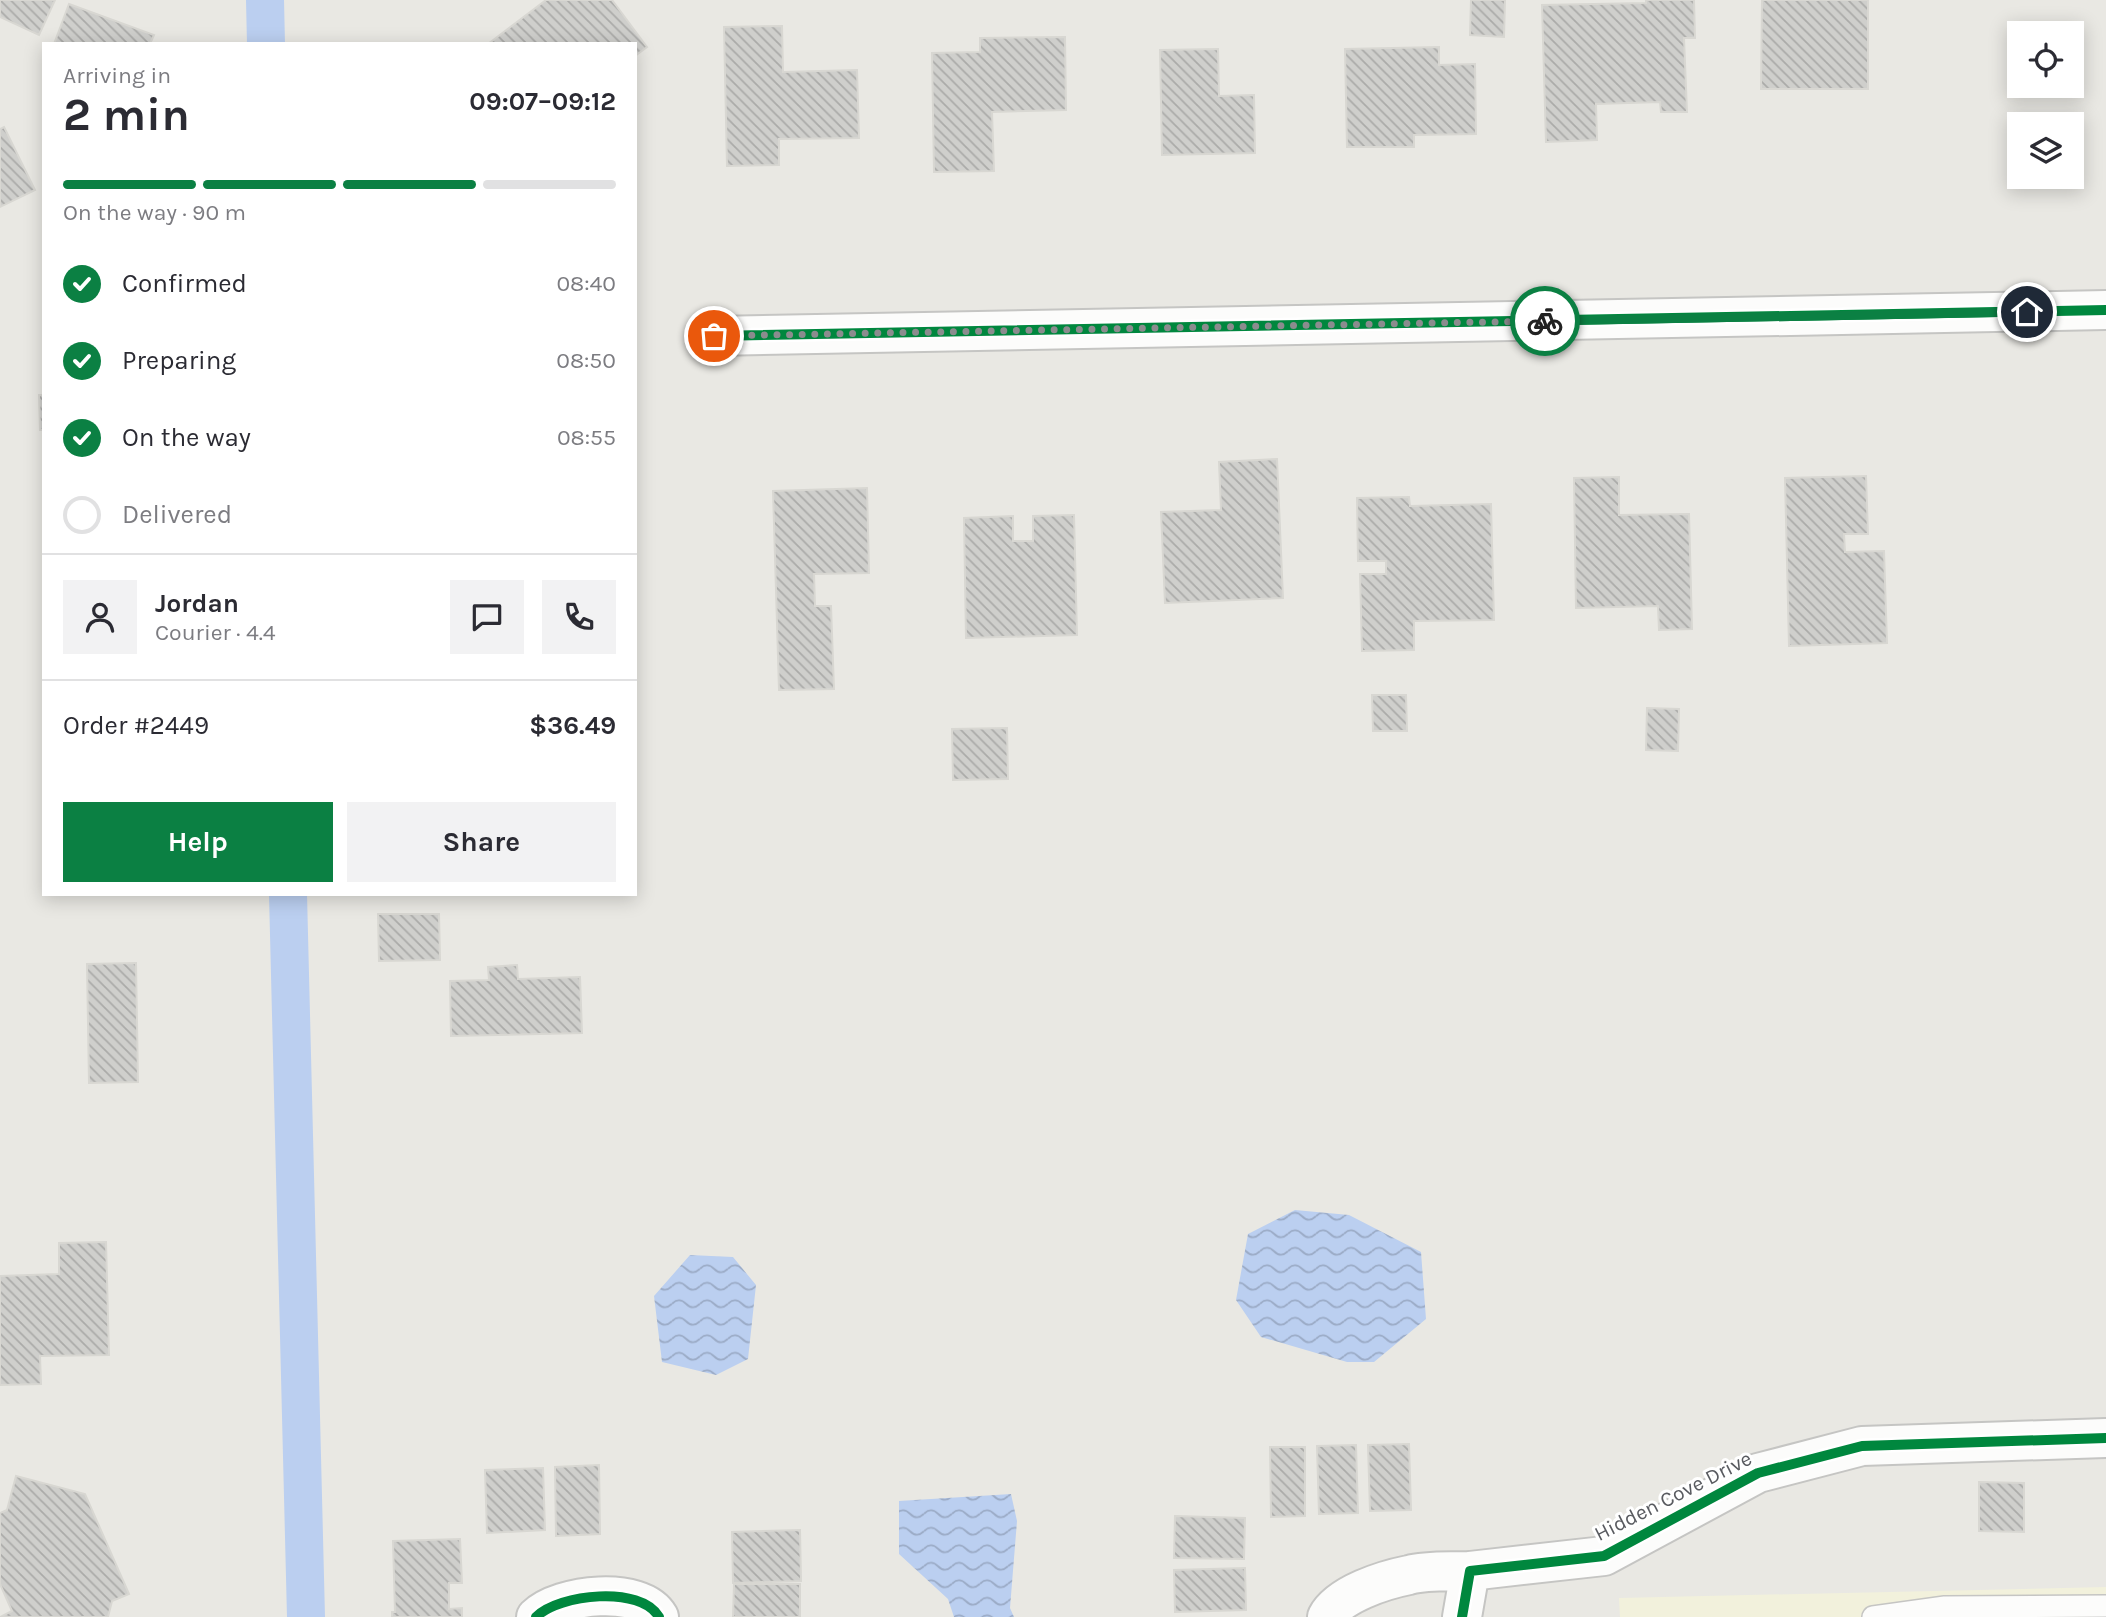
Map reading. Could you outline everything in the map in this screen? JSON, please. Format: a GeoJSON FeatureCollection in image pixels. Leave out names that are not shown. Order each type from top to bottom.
{"type":"FeatureCollection","features":[{"type":"Feature","properties":{"kind":"street"},"geometry":{"type":"LineString","coordinates":[[714,336],[2106,310]]}},
{"type":"Feature","properties":{"kind":"street","name":"Hidden Cove Drive"},"geometry":{"type":"LineString","coordinates":[[1327,1617],[1331,1609],[1355,1593],[1410,1574],[1604,1556],[1758,1473],[1862,1446],[2106,1437]]}},
{"type":"Feature","properties":{"kind":"street"},"geometry":{"type":"LineString","coordinates":[[1462,1617],[1470,1570]]}},
{"type":"Feature","properties":{"kind":"street"},"geometry":{"type":"LineString","coordinates":[[536,1617],[561,1602],[587,1596],[626,1598],[656,1611],[659,1617]]}},
{"type":"Feature","properties":{"kind":"lane"},"geometry":{"type":"LineString","coordinates":[[1873,1617],[1945,1607],[2106,1606]]}},
{"type":"Feature","properties":{"kind":"shaded area"},"geometry":{"type":"Polygon","coordinates":[[[2106,1587],[2106,1617],[1620,1617],[1619,1598],[2106,1587]]]}},
{"type":"Feature","properties":{"kind":"water"},"geometry":{"type":"Polygon","coordinates":[[[1295,1210],[1349,1215],[1421,1252],[1426,1319],[1374,1362],[1347,1362],[1261,1337],[1236,1300],[1248,1234],[1295,1210]]]}},
{"type":"Feature","properties":{"kind":"water"},"geometry":{"type":"Polygon","coordinates":[[[690,1255],[733,1257],[756,1285],[748,1359],[716,1375],[662,1362],[654,1296],[690,1255]]]}},
{"type":"Feature","properties":{"kind":"water"},"geometry":{"type":"Polygon","coordinates":[[[1011,1494],[1017,1521],[1010,1608],[1014,1617],[954,1617],[948,1599],[899,1554],[899,1501],[1011,1494]]]}},
{"type":"Feature","properties":{"kind":"building"},"geometry":{"type":"Polygon","coordinates":[[[0,0],[55,0],[39,35],[0,17],[0,0]]]}},
{"type":"Feature","properties":{"kind":"building"},"geometry":{"type":"Polygon","coordinates":[[[546,0],[612,0],[647,47],[637,54],[637,42],[491,42],[546,0]]]}},
{"type":"Feature","properties":{"kind":"building"},"geometry":{"type":"Polygon","coordinates":[[[1471,0],[1505,0],[1504,37],[1470,35],[1471,0]]]}},
{"type":"Feature","properties":{"kind":"building"},"geometry":{"type":"Polygon","coordinates":[[[1646,0],[1694,0],[1695,38],[1684,38],[1687,112],[1661,112],[1660,102],[1596,104],[1597,140],[1546,142],[1542,5],[1646,3],[1646,0]]]}},
{"type":"Feature","properties":{"kind":"building"},"geometry":{"type":"Polygon","coordinates":[[[1762,0],[1868,0],[1868,89],[1761,89],[1762,0]]]}},
{"type":"Feature","properties":{"kind":"building"},"geometry":{"type":"Polygon","coordinates":[[[69,4],[154,35],[151,42],[55,42],[69,4]]]}},
{"type":"Feature","properties":{"kind":"building"},"geometry":{"type":"Polygon","coordinates":[[[782,26],[783,72],[857,70],[859,138],[779,139],[779,165],[727,166],[724,27],[782,26]]]}},
{"type":"Feature","properties":{"kind":"building"},"geometry":{"type":"Polygon","coordinates":[[[1065,37],[1066,110],[992,112],[994,171],[934,172],[932,53],[980,52],[980,38],[1065,37]]]}},
{"type":"Feature","properties":{"kind":"building"},"geometry":{"type":"Polygon","coordinates":[[[1439,47],[1439,65],[1475,64],[1476,134],[1414,135],[1414,147],[1347,147],[1345,49],[1439,47]]]}},
{"type":"Feature","properties":{"kind":"building"},"geometry":{"type":"Polygon","coordinates":[[[1218,49],[1219,96],[1254,95],[1255,153],[1162,155],[1160,50],[1218,49]]]}},
{"type":"Feature","properties":{"kind":"building"},"geometry":{"type":"Polygon","coordinates":[[[4,127],[35,190],[0,207],[0,129],[4,127]]]}},
{"type":"Feature","properties":{"kind":"building"},"geometry":{"type":"Polygon","coordinates":[[[39,395],[42,395],[42,430],[39,395]]]}},
{"type":"Feature","properties":{"kind":"building"},"geometry":{"type":"Polygon","coordinates":[[[1277,459],[1283,598],[1165,603],[1161,512],[1221,510],[1219,462],[1277,459]]]}},
{"type":"Feature","properties":{"kind":"building"},"geometry":{"type":"Polygon","coordinates":[[[1866,476],[1868,534],[1844,534],[1845,552],[1884,551],[1887,643],[1789,646],[1785,478],[1866,476]]]}},
{"type":"Feature","properties":{"kind":"building"},"geometry":{"type":"Polygon","coordinates":[[[1619,477],[1619,515],[1689,514],[1692,629],[1659,630],[1658,606],[1576,608],[1574,478],[1619,477]]]}},
{"type":"Feature","properties":{"kind":"building"},"geometry":{"type":"Polygon","coordinates":[[[867,488],[869,573],[814,574],[815,606],[831,606],[834,689],[779,690],[773,491],[867,488]]]}},
{"type":"Feature","properties":{"kind":"building"},"geometry":{"type":"Polygon","coordinates":[[[1409,497],[1410,506],[1491,504],[1494,620],[1414,621],[1414,650],[1362,651],[1360,574],[1386,574],[1386,561],[1358,561],[1357,498],[1409,497]]]}},
{"type":"Feature","properties":{"kind":"building"},"geometry":{"type":"Polygon","coordinates":[[[1074,515],[1077,635],[966,638],[964,518],[1013,516],[1013,541],[1033,541],[1033,516],[1074,515]]]}},
{"type":"Feature","properties":{"kind":"building"},"geometry":{"type":"Polygon","coordinates":[[[1372,695],[1406,695],[1407,731],[1373,731],[1372,695]]]}},
{"type":"Feature","properties":{"kind":"building"},"geometry":{"type":"Polygon","coordinates":[[[1647,708],[1679,709],[1678,751],[1646,750],[1647,708]]]}},
{"type":"Feature","properties":{"kind":"building"},"geometry":{"type":"Polygon","coordinates":[[[1007,728],[1008,779],[953,780],[952,729],[1007,728]]]}},
{"type":"Feature","properties":{"kind":"building"},"geometry":{"type":"Polygon","coordinates":[[[378,914],[439,914],[440,960],[379,961],[378,914]]]}},
{"type":"Feature","properties":{"kind":"building"},"geometry":{"type":"Polygon","coordinates":[[[136,963],[138,1082],[89,1083],[87,964],[136,963]]]}},
{"type":"Feature","properties":{"kind":"building"},"geometry":{"type":"Polygon","coordinates":[[[517,965],[518,979],[580,977],[582,1033],[451,1036],[450,981],[489,980],[488,967],[517,965]]]}},
{"type":"Feature","properties":{"kind":"building"},"geometry":{"type":"Polygon","coordinates":[[[106,1242],[109,1355],[40,1356],[41,1384],[0,1385],[0,1276],[59,1274],[59,1243],[106,1242]]]}},
{"type":"Feature","properties":{"kind":"building"},"geometry":{"type":"Polygon","coordinates":[[[1409,1444],[1411,1510],[1370,1511],[1368,1445],[1409,1444]]]}},
{"type":"Feature","properties":{"kind":"building"},"geometry":{"type":"Polygon","coordinates":[[[1356,1445],[1358,1513],[1319,1514],[1317,1446],[1356,1445]]]}},
{"type":"Feature","properties":{"kind":"building"},"geometry":{"type":"Polygon","coordinates":[[[1270,1447],[1305,1447],[1305,1516],[1271,1517],[1270,1447]]]}},
{"type":"Feature","properties":{"kind":"building"},"geometry":{"type":"Polygon","coordinates":[[[599,1465],[600,1534],[556,1536],[555,1467],[599,1465]]]}},
{"type":"Feature","properties":{"kind":"building"},"geometry":{"type":"Polygon","coordinates":[[[543,1468],[545,1530],[487,1533],[485,1470],[543,1468]]]}},
{"type":"Feature","properties":{"kind":"building"},"geometry":{"type":"Polygon","coordinates":[[[16,1476],[85,1494],[129,1594],[112,1601],[108,1617],[0,1617],[12,1611],[0,1584],[0,1513],[7,1510],[16,1476]]]}},
{"type":"Feature","properties":{"kind":"building"},"geometry":{"type":"Polygon","coordinates":[[[1979,1482],[2024,1483],[2024,1532],[1979,1531],[1979,1482]]]}},
{"type":"Feature","properties":{"kind":"building"},"geometry":{"type":"Polygon","coordinates":[[[1175,1516],[1245,1518],[1244,1559],[1174,1558],[1175,1516]]]}},
{"type":"Feature","properties":{"kind":"building"},"geometry":{"type":"Polygon","coordinates":[[[800,1530],[801,1581],[733,1583],[732,1532],[800,1530]]]}},
{"type":"Feature","properties":{"kind":"building"},"geometry":{"type":"Polygon","coordinates":[[[460,1539],[462,1583],[449,1583],[449,1609],[462,1608],[462,1617],[392,1617],[392,1612],[395,1612],[393,1541],[460,1539]]]}},
{"type":"Feature","properties":{"kind":"building"},"geometry":{"type":"Polygon","coordinates":[[[1245,1568],[1246,1610],[1175,1612],[1174,1570],[1245,1568]]]}},
{"type":"Feature","properties":{"kind":"building"},"geometry":{"type":"Polygon","coordinates":[[[734,1584],[800,1584],[800,1617],[733,1617],[734,1584]]]}},
{"type":"Feature","properties":{"kind":"waterway"},"geometry":{"type":"LineString","coordinates":[[265,0],[266,42]]}},
{"type":"Feature","properties":{"kind":"waterway"},"geometry":{"type":"LineString","coordinates":[[288,896],[306,1617]]}},
{"type":"Feature","properties":{"kind":"cycle path"},"geometry":{"type":"LineString","coordinates":[[714,336],[2106,310]]}},
{"type":"Feature","properties":{"kind":"cycle path"},"geometry":{"type":"LineString","coordinates":[[1462,1617],[1470,1571],[1604,1556],[1758,1473],[1862,1446],[2106,1438]]}},
{"type":"Feature","properties":{"kind":"cycle path"},"geometry":{"type":"LineString","coordinates":[[536,1617],[562,1603],[599,1596],[635,1600],[649,1607],[659,1617]]}},
{"type":"Feature","properties":{"kind":"way so far"},"geometry":{"type":"LineString","coordinates":[[714,336],[1545,321]]}},
{"type":"Feature","properties":{"kind":"route"},"geometry":{"type":"LineString","coordinates":[[1545,321],[2027,312]]}}]}
